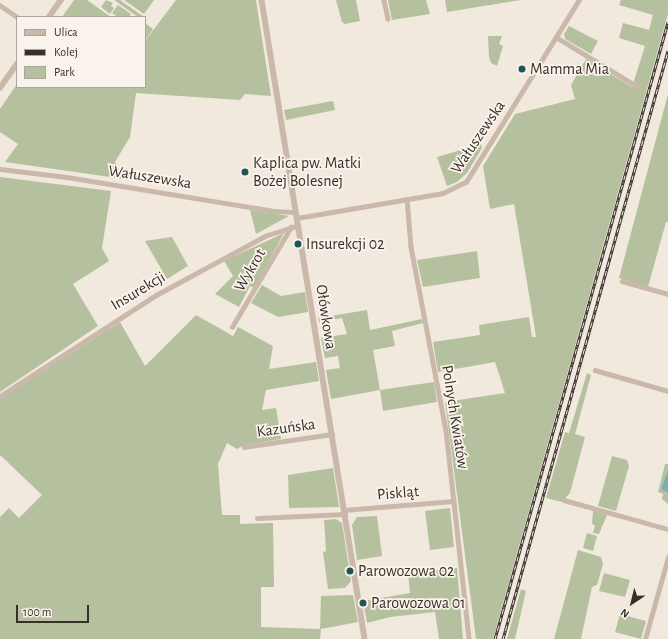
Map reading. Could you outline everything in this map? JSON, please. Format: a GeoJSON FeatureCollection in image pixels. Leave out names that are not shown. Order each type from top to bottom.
{"type":"FeatureCollection","features":[{"type":"Feature","properties":{"kind":"street"},"geometry":{"type":"LineString","coordinates":[[50,16],[61,0]]}},
{"type":"Feature","properties":{"kind":"street","name":"Ołówkowa"},"geometry":{"type":"LineString","coordinates":[[262,0],[365,639]]}},
{"type":"Feature","properties":{"kind":"street"},"geometry":{"type":"LineString","coordinates":[[384,0],[388,19]]}},
{"type":"Feature","properties":{"kind":"street","name":"Wałuszewska"},"geometry":{"type":"LineString","coordinates":[[0,169],[67,177],[297,215],[443,193],[466,182],[579,0]]}},
{"type":"Feature","properties":{"kind":"street"},"geometry":{"type":"LineString","coordinates":[[0,5],[16,16]]}},
{"type":"Feature","properties":{"kind":"street"},"geometry":{"type":"LineString","coordinates":[[556,37],[638,87]]}},
{"type":"Feature","properties":{"kind":"street"},"geometry":{"type":"LineString","coordinates":[[0,88],[16,65]]}},
{"type":"Feature","properties":{"kind":"street","name":"Polnych Kwiatów"},"geometry":{"type":"LineString","coordinates":[[406,199],[411,247],[446,430],[469,639]]}},
{"type":"Feature","properties":{"kind":"street","name":"Insurekcji"},"geometry":{"type":"LineString","coordinates":[[0,396],[156,295],[265,236],[298,225]]}},
{"type":"Feature","properties":{"kind":"street","name":"Wykrot"},"geometry":{"type":"LineString","coordinates":[[232,327],[291,227]]}},
{"type":"Feature","properties":{"kind":"street"},"geometry":{"type":"LineString","coordinates":[[622,282],[668,294]]}},
{"type":"Feature","properties":{"kind":"street"},"geometry":{"type":"LineString","coordinates":[[595,370],[668,391]]}},
{"type":"Feature","properties":{"kind":"street","name":"Kazuńska"},"geometry":{"type":"LineString","coordinates":[[244,447],[332,434]]}},
{"type":"Feature","properties":{"kind":"street"},"geometry":{"type":"LineString","coordinates":[[564,500],[668,529]]}},
{"type":"Feature","properties":{"kind":"street","name":"Piskląt"},"geometry":{"type":"LineString","coordinates":[[257,518],[344,512],[454,501]]}},
{"type":"Feature","properties":{"kind":"street"},"geometry":{"type":"LineString","coordinates":[[645,639],[668,557]]}},
{"type":"Feature","properties":{"kind":"green space"},"geometry":{"type":"Polygon","coordinates":[[[74,0],[87,0],[110,16],[63,16],[74,0]]]}},
{"type":"Feature","properties":{"kind":"green space"},"geometry":{"type":"Polygon","coordinates":[[[106,0],[113,3],[111,6],[114,8],[110,14],[101,7],[106,0]]]}},
{"type":"Feature","properties":{"kind":"green space"},"geometry":{"type":"Polygon","coordinates":[[[114,0],[120,0],[143,16],[137,16],[114,0]]]}},
{"type":"Feature","properties":{"kind":"green space"},"geometry":{"type":"Polygon","coordinates":[[[124,0],[154,0],[144,14],[124,0]]]}},
{"type":"Feature","properties":{"kind":"green space"},"geometry":{"type":"Polygon","coordinates":[[[176,0],[256,0],[271,96],[245,94],[240,100],[136,93],[130,137],[115,162],[124,179],[5,162],[18,144],[0,132],[0,109],[16,85],[16,88],[146,88],[146,40],[176,0]]]}},
{"type":"Feature","properties":{"kind":"green space"},"geometry":{"type":"Polygon","coordinates":[[[336,0],[356,0],[360,21],[345,24],[342,22],[336,0]]]}},
{"type":"Feature","properties":{"kind":"green space"},"geometry":{"type":"Polygon","coordinates":[[[388,0],[426,0],[430,14],[392,20],[388,0]]]}},
{"type":"Feature","properties":{"kind":"green space"},"geometry":{"type":"Polygon","coordinates":[[[445,0],[521,0],[447,12],[445,0]]]}},
{"type":"Feature","properties":{"kind":"green space"},"geometry":{"type":"Polygon","coordinates":[[[621,0],[668,0],[668,14],[493,639],[476,639],[445,402],[505,393],[495,362],[438,372],[433,342],[480,335],[479,325],[529,317],[532,337],[536,337],[514,204],[490,209],[483,166],[515,114],[575,99],[571,85],[586,59],[632,87],[645,46],[619,38],[623,23],[649,30],[653,15],[619,5],[621,0]]]}},
{"type":"Feature","properties":{"kind":"green space"},"geometry":{"type":"Polygon","coordinates":[[[118,5],[131,14],[130,16],[116,16],[112,13],[118,5]]]}},
{"type":"Feature","properties":{"kind":"green space"},"geometry":{"type":"Polygon","coordinates":[[[146,24],[153,29],[146,39],[146,24]]]}},
{"type":"Feature","properties":{"kind":"green space"},"geometry":{"type":"Polygon","coordinates":[[[569,26],[598,41],[591,54],[565,39],[564,34],[569,26]]]}},
{"type":"Feature","properties":{"kind":"green space"},"geometry":{"type":"Polygon","coordinates":[[[488,36],[502,36],[499,44],[503,46],[497,66],[491,63],[489,57],[488,36]]]}},
{"type":"Feature","properties":{"kind":"green space"},"geometry":{"type":"Polygon","coordinates":[[[668,94],[668,222],[666,222],[648,287],[619,278],[668,94]]]}},
{"type":"Feature","properties":{"kind":"green space"},"geometry":{"type":"Polygon","coordinates":[[[333,101],[335,110],[286,120],[284,110],[333,101]]]}},
{"type":"Feature","properties":{"kind":"green space"},"geometry":{"type":"Polygon","coordinates":[[[481,144],[482,148],[467,173],[457,182],[447,186],[437,157],[481,144]]]}},
{"type":"Feature","properties":{"kind":"green space"},"geometry":{"type":"Polygon","coordinates":[[[0,177],[111,191],[102,248],[109,261],[73,284],[98,326],[0,392],[0,177]]]}},
{"type":"Feature","properties":{"kind":"green space"},"geometry":{"type":"Polygon","coordinates":[[[250,210],[289,216],[256,234],[250,210]]]}},
{"type":"Feature","properties":{"kind":"green space"},"geometry":{"type":"Polygon","coordinates":[[[284,233],[254,288],[250,286],[239,307],[215,294],[233,276],[224,261],[284,233]]]}},
{"type":"Feature","properties":{"kind":"green space"},"geometry":{"type":"Polygon","coordinates":[[[172,237],[188,266],[167,279],[145,241],[172,237]]]}},
{"type":"Feature","properties":{"kind":"green space"},"geometry":{"type":"Polygon","coordinates":[[[477,251],[480,278],[423,287],[417,260],[477,251]]]}},
{"type":"Feature","properties":{"kind":"green space"},"geometry":{"type":"Polygon","coordinates":[[[262,285],[281,296],[305,292],[308,312],[278,317],[251,303],[262,285]]]}},
{"type":"Feature","properties":{"kind":"green space"},"geometry":{"type":"Polygon","coordinates":[[[367,310],[370,330],[422,319],[423,323],[392,331],[395,346],[373,350],[380,390],[331,399],[326,370],[340,368],[338,356],[325,358],[321,338],[347,334],[342,318],[319,322],[318,318],[367,310]]]}},
{"type":"Feature","properties":{"kind":"green space"},"geometry":{"type":"Polygon","coordinates":[[[196,315],[233,336],[238,327],[273,346],[269,369],[316,362],[319,381],[266,390],[262,410],[276,408],[281,439],[245,445],[237,449],[227,443],[218,464],[222,515],[240,515],[240,524],[273,523],[274,587],[261,587],[261,627],[320,629],[321,596],[353,595],[358,622],[321,629],[320,639],[0,639],[0,517],[9,508],[19,518],[42,495],[0,455],[0,399],[120,322],[145,366],[196,315]]]}},
{"type":"Feature","properties":{"kind":"green space"},"geometry":{"type":"Polygon","coordinates":[[[587,373],[591,375],[575,434],[585,437],[570,493],[562,502],[546,498],[565,432],[569,433],[587,373]]]}},
{"type":"Feature","properties":{"kind":"green space"},"geometry":{"type":"Polygon","coordinates":[[[434,382],[437,402],[383,411],[380,390],[434,382]]]}},
{"type":"Feature","properties":{"kind":"green space"},"geometry":{"type":"Polygon","coordinates":[[[612,456],[627,460],[629,466],[616,511],[598,506],[612,456]]]}},
{"type":"Feature","properties":{"kind":"green space"},"geometry":{"type":"Polygon","coordinates":[[[665,464],[668,464],[668,469],[662,490],[668,493],[668,504],[662,499],[663,494],[658,492],[665,464]]]}},
{"type":"Feature","properties":{"kind":"green space"},"geometry":{"type":"Polygon","coordinates":[[[333,468],[339,507],[289,508],[288,475],[333,468]]]}},
{"type":"Feature","properties":{"kind":"green space"},"geometry":{"type":"Polygon","coordinates":[[[450,508],[454,547],[430,550],[425,511],[450,508]]]}},
{"type":"Feature","properties":{"kind":"green space"},"geometry":{"type":"Polygon","coordinates":[[[593,511],[607,515],[599,534],[593,533],[595,525],[592,524],[593,511]]]}},
{"type":"Feature","properties":{"kind":"green space"},"geometry":{"type":"Polygon","coordinates":[[[377,516],[382,556],[357,560],[352,525],[357,517],[377,516]]]}},
{"type":"Feature","properties":{"kind":"green space"},"geometry":{"type":"Polygon","coordinates":[[[336,519],[342,523],[351,581],[345,588],[328,589],[323,552],[326,551],[324,520],[336,519]]]}},
{"type":"Feature","properties":{"kind":"green space"},"geometry":{"type":"Polygon","coordinates":[[[587,533],[597,536],[593,551],[583,548],[587,533]]]}},
{"type":"Feature","properties":{"kind":"green space"},"geometry":{"type":"Polygon","coordinates":[[[578,550],[601,557],[603,564],[597,585],[592,587],[581,639],[554,639],[578,550]]]}},
{"type":"Feature","properties":{"kind":"green space"},"geometry":{"type":"Polygon","coordinates":[[[457,568],[463,639],[439,639],[435,612],[390,617],[367,623],[363,601],[410,593],[408,573],[457,568]]]}},
{"type":"Feature","properties":{"kind":"green space"},"geometry":{"type":"Polygon","coordinates":[[[604,573],[630,580],[625,597],[599,591],[604,573]]]}},
{"type":"Feature","properties":{"kind":"green space"},"geometry":{"type":"Polygon","coordinates":[[[521,589],[526,591],[515,639],[507,639],[521,589]]]}},
{"type":"Feature","properties":{"kind":"green space"},"geometry":{"type":"Polygon","coordinates":[[[620,614],[646,621],[641,639],[615,632],[620,614]]]}},
{"type":"Feature","properties":{"kind":"water"},"geometry":{"type":"Polygon","coordinates":[[[668,469],[668,493],[662,490],[662,486],[668,469]]]}},
{"type":"Feature","properties":{"kind":"railway"},"geometry":{"type":"LineString","coordinates":[[495,639],[668,22]]}},
{"type":"Feature","properties":{"kind":"railway"},"geometry":{"type":"LineString","coordinates":[[503,639],[668,51]]}},
{"type":"Feature","properties":{"kind":"place","name":"Mamma Mia"},"geometry":{"type":"Point","coordinates":[522,69]}},
{"type":"Feature","properties":{"kind":"place","name":"Kaplica pw. Matki Bożej Bolesnej"},"geometry":{"type":"Point","coordinates":[245,172]}},
{"type":"Feature","properties":{"kind":"place","name":"Insurekcji 02"},"geometry":{"type":"Point","coordinates":[298,244]}},
{"type":"Feature","properties":{"kind":"place","name":"Parowozowa 02"},"geometry":{"type":"Point","coordinates":[350,571]}},
{"type":"Feature","properties":{"kind":"place","name":"Parowozowa 01"},"geometry":{"type":"Point","coordinates":[363,603]}}]}
